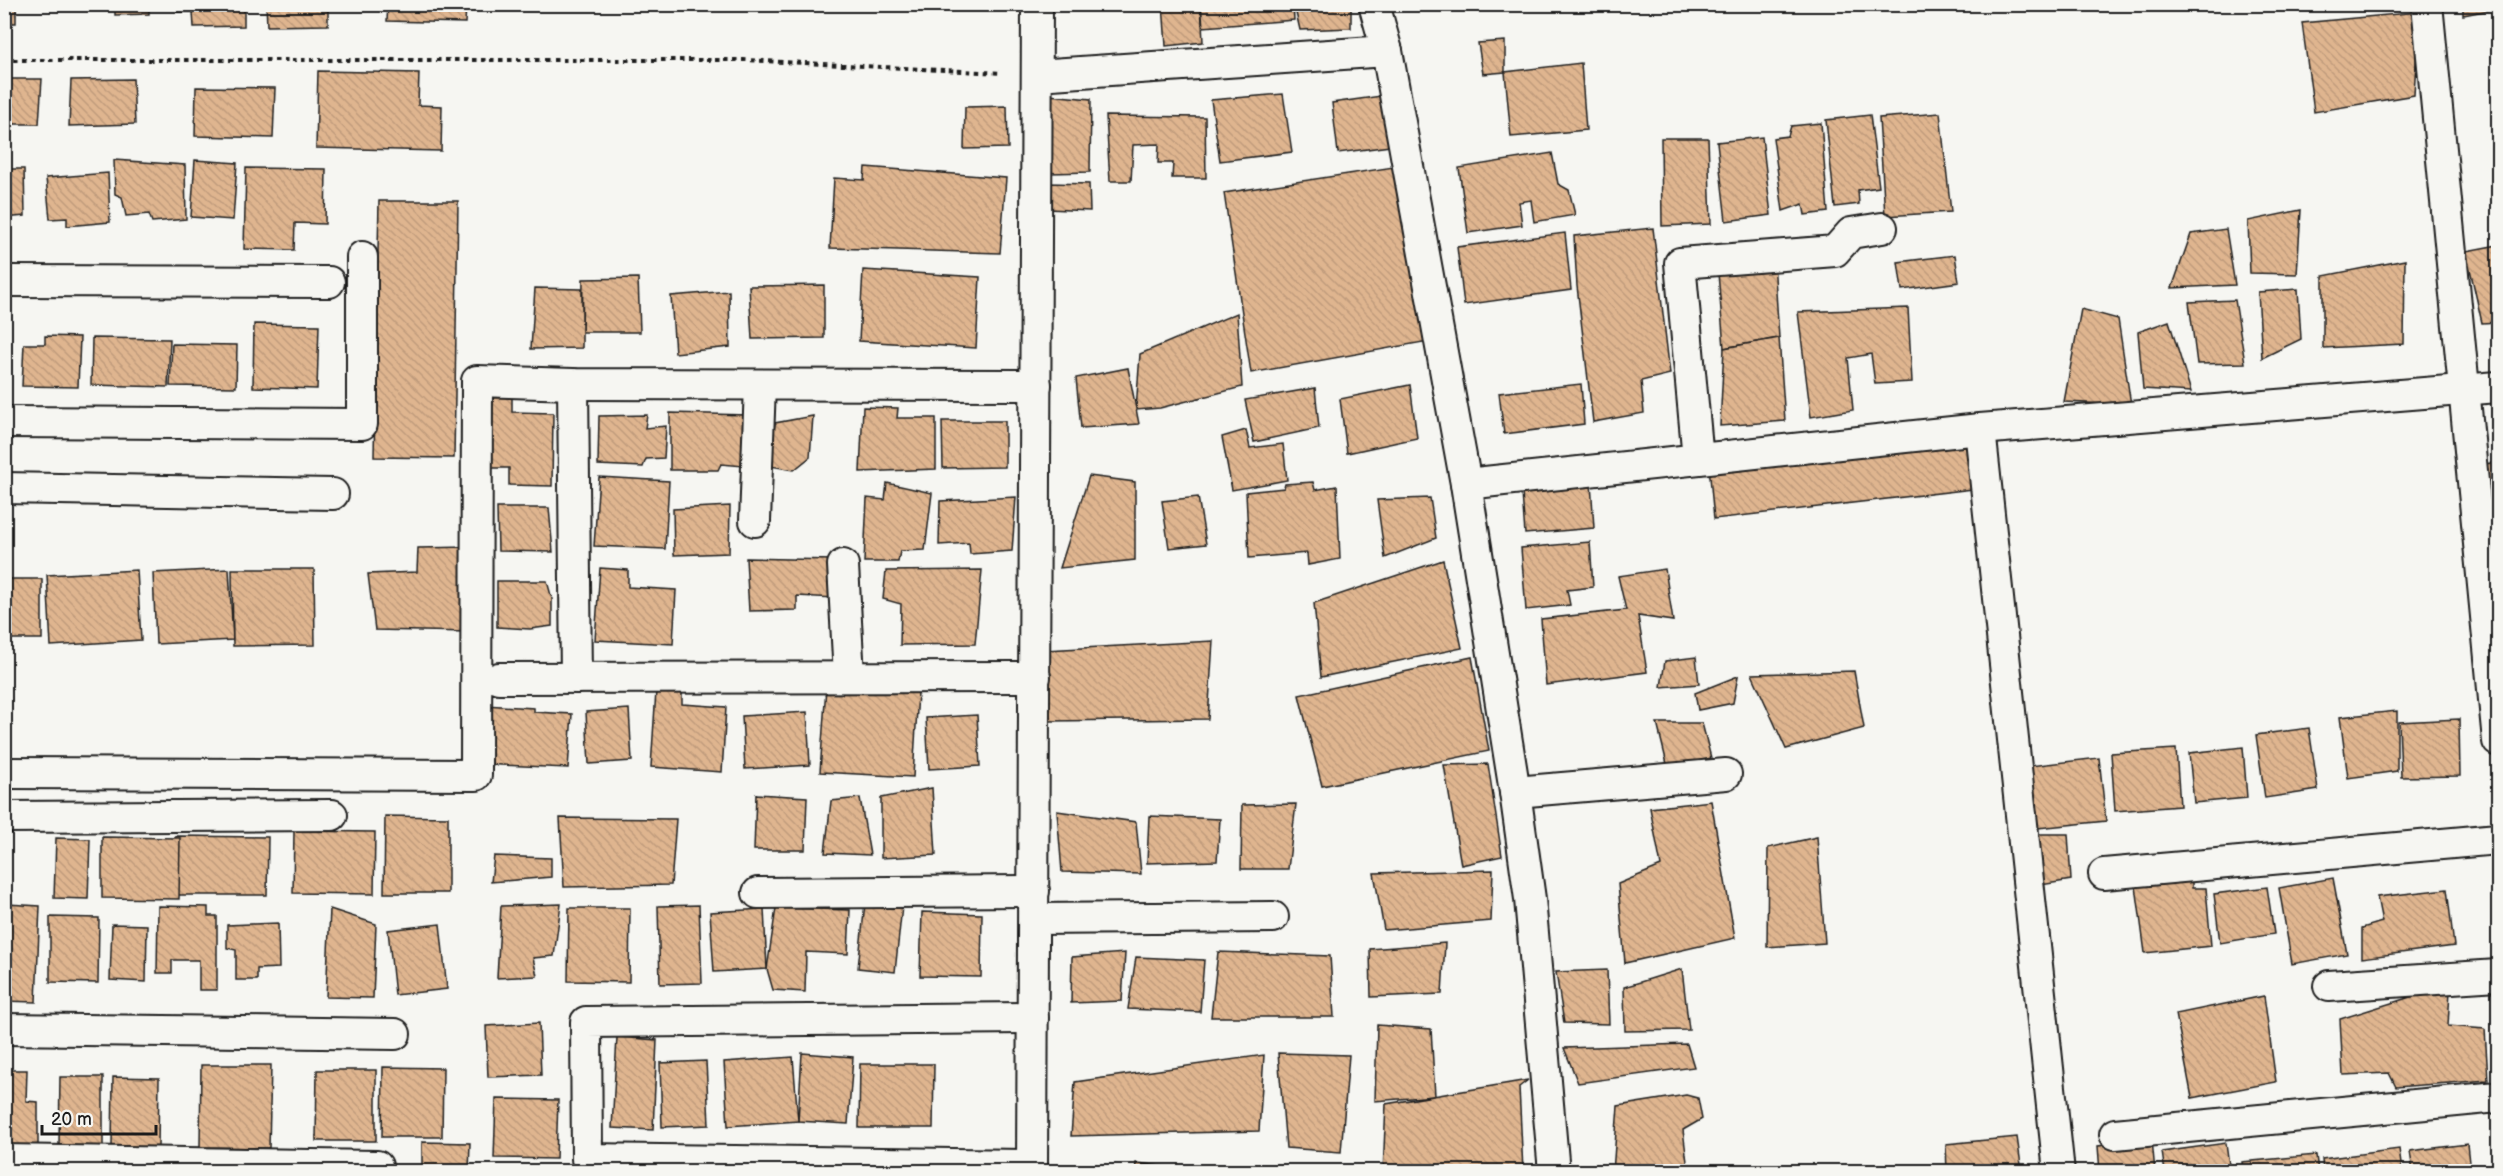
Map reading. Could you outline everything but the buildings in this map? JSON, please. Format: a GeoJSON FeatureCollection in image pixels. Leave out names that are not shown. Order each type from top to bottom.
{"type":"FeatureCollection","features":[{"type":"Feature","properties":{"kind":"street"},"geometry":{"type":"LineString","coordinates":[[1033,1018],[586,1022],[587,1160],[1032,1168],[1034,905],[1038,75],[1037,4]]}},
{"type":"Feature","properties":{"kind":"street"},"geometry":{"type":"LineString","coordinates":[[1374,4],[1387,51],[1466,484],[1515,792],[1530,898],[1554,1172]]}},
{"type":"Feature","properties":{"kind":"street"},"geometry":{"type":"LineString","coordinates":[[2427,4],[2463,391],[2491,599],[2498,734]]}},
{"type":"Feature","properties":{"kind":"street"},"geometry":{"type":"LineString","coordinates":[[1038,75],[1387,51]]}},
{"type":"Feature","properties":{"kind":"street"},"geometry":{"type":"LineString","coordinates":[[1698,459],[1680,263],[1805,267],[1835,251],[1851,233],[1881,228]]}},
{"type":"Feature","properties":{"kind":"street"},"geometry":{"type":"LineString","coordinates":[[4,422],[362,424],[362,256]]}},
{"type":"Feature","properties":{"kind":"street"},"geometry":{"type":"LineString","coordinates":[[4,281],[329,282]]}},
{"type":"Feature","properties":{"kind":"street"},"geometry":{"type":"LineString","coordinates":[[4,773],[476,775],[477,381],[573,384],[1036,385]]}},
{"type":"Feature","properties":{"kind":"street"},"geometry":{"type":"LineString","coordinates":[[573,384],[576,678]]}},
{"type":"Feature","properties":{"kind":"street"},"geometry":{"type":"LineString","coordinates":[[755,521],[760,385]]}},
{"type":"Feature","properties":{"kind":"street"},"geometry":{"type":"LineString","coordinates":[[1466,484],[1980,429],[2499,387]]}},
{"type":"Feature","properties":{"kind":"street"},"geometry":{"type":"LineString","coordinates":[[1980,429],[2059,1172]]}},
{"type":"Feature","properties":{"kind":"street"},"geometry":{"type":"LineString","coordinates":[[4,488],[333,494]]}},
{"type":"Feature","properties":{"kind":"street"},"geometry":{"type":"LineString","coordinates":[[843,565],[849,677]]}},
{"type":"Feature","properties":{"kind":"street"},"geometry":{"type":"LineString","coordinates":[[499,678],[1035,677]]}},
{"type":"Feature","properties":{"kind":"street"},"geometry":{"type":"LineString","coordinates":[[1515,792],[1726,774]]}},
{"type":"Feature","properties":{"kind":"street"},"geometry":{"type":"LineString","coordinates":[[4,817],[332,815]]}},
{"type":"Feature","properties":{"kind":"street"},"geometry":{"type":"LineString","coordinates":[[2104,874],[2499,839]]}},
{"type":"Feature","properties":{"kind":"street"},"geometry":{"type":"LineString","coordinates":[[758,893],[1273,917]]}},
{"type":"Feature","properties":{"kind":"street"},"geometry":{"type":"LineString","coordinates":[[2329,986],[2499,975]]}},
{"type":"Feature","properties":{"kind":"street"},"geometry":{"type":"LineString","coordinates":[[4,1029],[394,1034]]}},
{"type":"Feature","properties":{"kind":"street"},"geometry":{"type":"LineString","coordinates":[[2115,1134],[2499,1097]]}},
{"type":"Feature","properties":{"kind":"street"},"geometry":{"type":"LineString","coordinates":[[4,1160],[377,1166]]}},
{"type":"Feature","properties":{"kind":"path"},"geometry":{"type":"LineString","coordinates":[[4,60],[744,60],[1038,75]]}}]}
